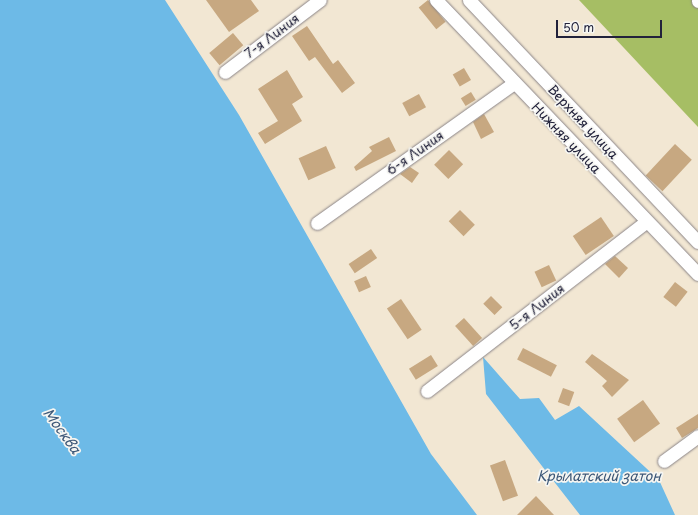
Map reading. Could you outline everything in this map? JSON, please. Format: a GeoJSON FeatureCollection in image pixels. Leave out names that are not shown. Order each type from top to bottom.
{"type":"FeatureCollection","features":[{"type":"Feature","properties":{"kind":"street","name":"7-я Линия"},"geometry":{"type":"LineString","coordinates":[[225,72],[320,0]]}},
{"type":"Feature","properties":{"kind":"street","name":"Нижняя улица"},"geometry":{"type":"LineString","coordinates":[[436,0],[646,222],[698,274]]}},
{"type":"Feature","properties":{"kind":"street","name":"Верхняя улица"},"geometry":{"type":"LineString","coordinates":[[469,0],[698,242]]}},
{"type":"Feature","properties":{"kind":"street","name":"6-я Линия"},"geometry":{"type":"LineString","coordinates":[[317,223],[514,83]]}},
{"type":"Feature","properties":{"kind":"street","name":"5-я Линия"},"geometry":{"type":"LineString","coordinates":[[427,391],[646,222]]}},
{"type":"Feature","properties":{"kind":"street"},"geometry":{"type":"LineString","coordinates":[[664,460],[698,436]]}},
{"type":"Feature","properties":{"kind":"green space"},"geometry":{"type":"Polygon","coordinates":[[[579,0],[698,0],[698,127],[579,0]]]}},
{"type":"Feature","properties":{"kind":"water","name":"Москва"},"geometry":{"type":"Polygon","coordinates":[[[0,0],[165,0],[239,115],[431,454],[477,515],[0,515],[0,0]]]}},
{"type":"Feature","properties":{"kind":"water","name":"Крылатский затон"},"geometry":{"type":"Polygon","coordinates":[[[483,357],[520,399],[539,398],[555,420],[579,406],[659,480],[675,515],[580,515],[486,394],[483,357]]]}},
{"type":"Feature","properties":{"kind":"building"},"geometry":{"type":"Polygon","coordinates":[[[206,0],[251,0],[259,11],[229,32],[206,0]]]}},
{"type":"Feature","properties":{"kind":"building"},"geometry":{"type":"Polygon","coordinates":[[[428,0],[446,22],[436,29],[419,8],[428,0]]]}},
{"type":"Feature","properties":{"kind":"building"},"geometry":{"type":"Polygon","coordinates":[[[307,26],[333,64],[338,60],[355,83],[342,93],[315,57],[309,61],[292,36],[307,26]]]}},
{"type":"Feature","properties":{"kind":"building"},"geometry":{"type":"Polygon","coordinates":[[[233,33],[243,45],[220,65],[209,53],[233,33]]]}},
{"type":"Feature","properties":{"kind":"building"},"geometry":{"type":"Polygon","coordinates":[[[464,68],[471,80],[460,87],[453,74],[464,68]]]}},
{"type":"Feature","properties":{"kind":"building"},"geometry":{"type":"Polygon","coordinates":[[[287,70],[303,97],[292,104],[302,121],[265,144],[258,133],[278,121],[258,89],[287,70]]]}},
{"type":"Feature","properties":{"kind":"building"},"geometry":{"type":"Polygon","coordinates":[[[471,92],[476,100],[466,106],[461,98],[471,92]]]}},
{"type":"Feature","properties":{"kind":"building"},"geometry":{"type":"Polygon","coordinates":[[[419,94],[426,107],[409,116],[402,103],[419,94]]]}},
{"type":"Feature","properties":{"kind":"building"},"geometry":{"type":"Polygon","coordinates":[[[484,114],[494,132],[481,139],[473,122],[484,114]]]}},
{"type":"Feature","properties":{"kind":"building"},"geometry":{"type":"Polygon","coordinates":[[[389,137],[396,151],[356,171],[354,167],[372,151],[369,147],[389,137]]]}},
{"type":"Feature","properties":{"kind":"building"},"geometry":{"type":"Polygon","coordinates":[[[675,144],[692,160],[662,191],[646,175],[675,144]]]}},
{"type":"Feature","properties":{"kind":"building"},"geometry":{"type":"Polygon","coordinates":[[[326,146],[336,168],[308,180],[299,158],[326,146]]]}},
{"type":"Feature","properties":{"kind":"building"},"geometry":{"type":"Polygon","coordinates":[[[449,150],[463,164],[448,179],[434,165],[449,150]]]}},
{"type":"Feature","properties":{"kind":"building"},"geometry":{"type":"Polygon","coordinates":[[[410,167],[419,173],[412,183],[400,174],[410,167]]]}},
{"type":"Feature","properties":{"kind":"building"},"geometry":{"type":"Polygon","coordinates":[[[460,210],[475,225],[464,236],[449,221],[460,210]]]}},
{"type":"Feature","properties":{"kind":"building"},"geometry":{"type":"Polygon","coordinates":[[[601,217],[614,236],[586,255],[573,236],[601,217]]]}},
{"type":"Feature","properties":{"kind":"building"},"geometry":{"type":"Polygon","coordinates":[[[371,249],[377,258],[355,273],[349,264],[371,249]]]}},
{"type":"Feature","properties":{"kind":"building"},"geometry":{"type":"Polygon","coordinates":[[[615,256],[628,268],[619,278],[605,264],[615,256]]]}},
{"type":"Feature","properties":{"kind":"building"},"geometry":{"type":"Polygon","coordinates":[[[549,265],[556,280],[542,287],[534,272],[549,265]]]}},
{"type":"Feature","properties":{"kind":"building"},"geometry":{"type":"Polygon","coordinates":[[[366,276],[371,287],[359,292],[354,281],[366,276]]]}},
{"type":"Feature","properties":{"kind":"building"},"geometry":{"type":"Polygon","coordinates":[[[675,282],[688,292],[676,307],[663,297],[675,282]]]}},
{"type":"Feature","properties":{"kind":"building"},"geometry":{"type":"Polygon","coordinates":[[[491,296],[502,307],[495,315],[483,304],[491,296]]]}},
{"type":"Feature","properties":{"kind":"building"},"geometry":{"type":"Polygon","coordinates":[[[401,299],[422,330],[408,339],[387,309],[401,299]]]}},
{"type":"Feature","properties":{"kind":"building"},"geometry":{"type":"Polygon","coordinates":[[[464,318],[482,338],[473,346],[455,326],[464,318]]]}},
{"type":"Feature","properties":{"kind":"building"},"geometry":{"type":"Polygon","coordinates":[[[523,348],[557,365],[551,377],[517,360],[523,348]]]}},
{"type":"Feature","properties":{"kind":"building"},"geometry":{"type":"Polygon","coordinates":[[[592,354],[629,380],[612,397],[602,386],[607,381],[585,362],[592,354]]]}},
{"type":"Feature","properties":{"kind":"building"},"geometry":{"type":"Polygon","coordinates":[[[431,355],[438,366],[416,380],[409,369],[431,355]]]}},
{"type":"Feature","properties":{"kind":"building"},"geometry":{"type":"Polygon","coordinates":[[[563,388],[574,392],[569,406],[558,402],[563,388]]]}},
{"type":"Feature","properties":{"kind":"building"},"geometry":{"type":"Polygon","coordinates":[[[643,400],[660,423],[634,442],[617,419],[643,400]]]}},
{"type":"Feature","properties":{"kind":"building"},"geometry":{"type":"Polygon","coordinates":[[[698,414],[698,428],[682,438],[676,428],[698,414]]]}},
{"type":"Feature","properties":{"kind":"building"},"geometry":{"type":"Polygon","coordinates":[[[505,460],[518,496],[503,501],[490,465],[505,460]]]}},
{"type":"Feature","properties":{"kind":"building"},"geometry":{"type":"Polygon","coordinates":[[[536,496],[554,515],[517,515],[536,496]]]}}]}
